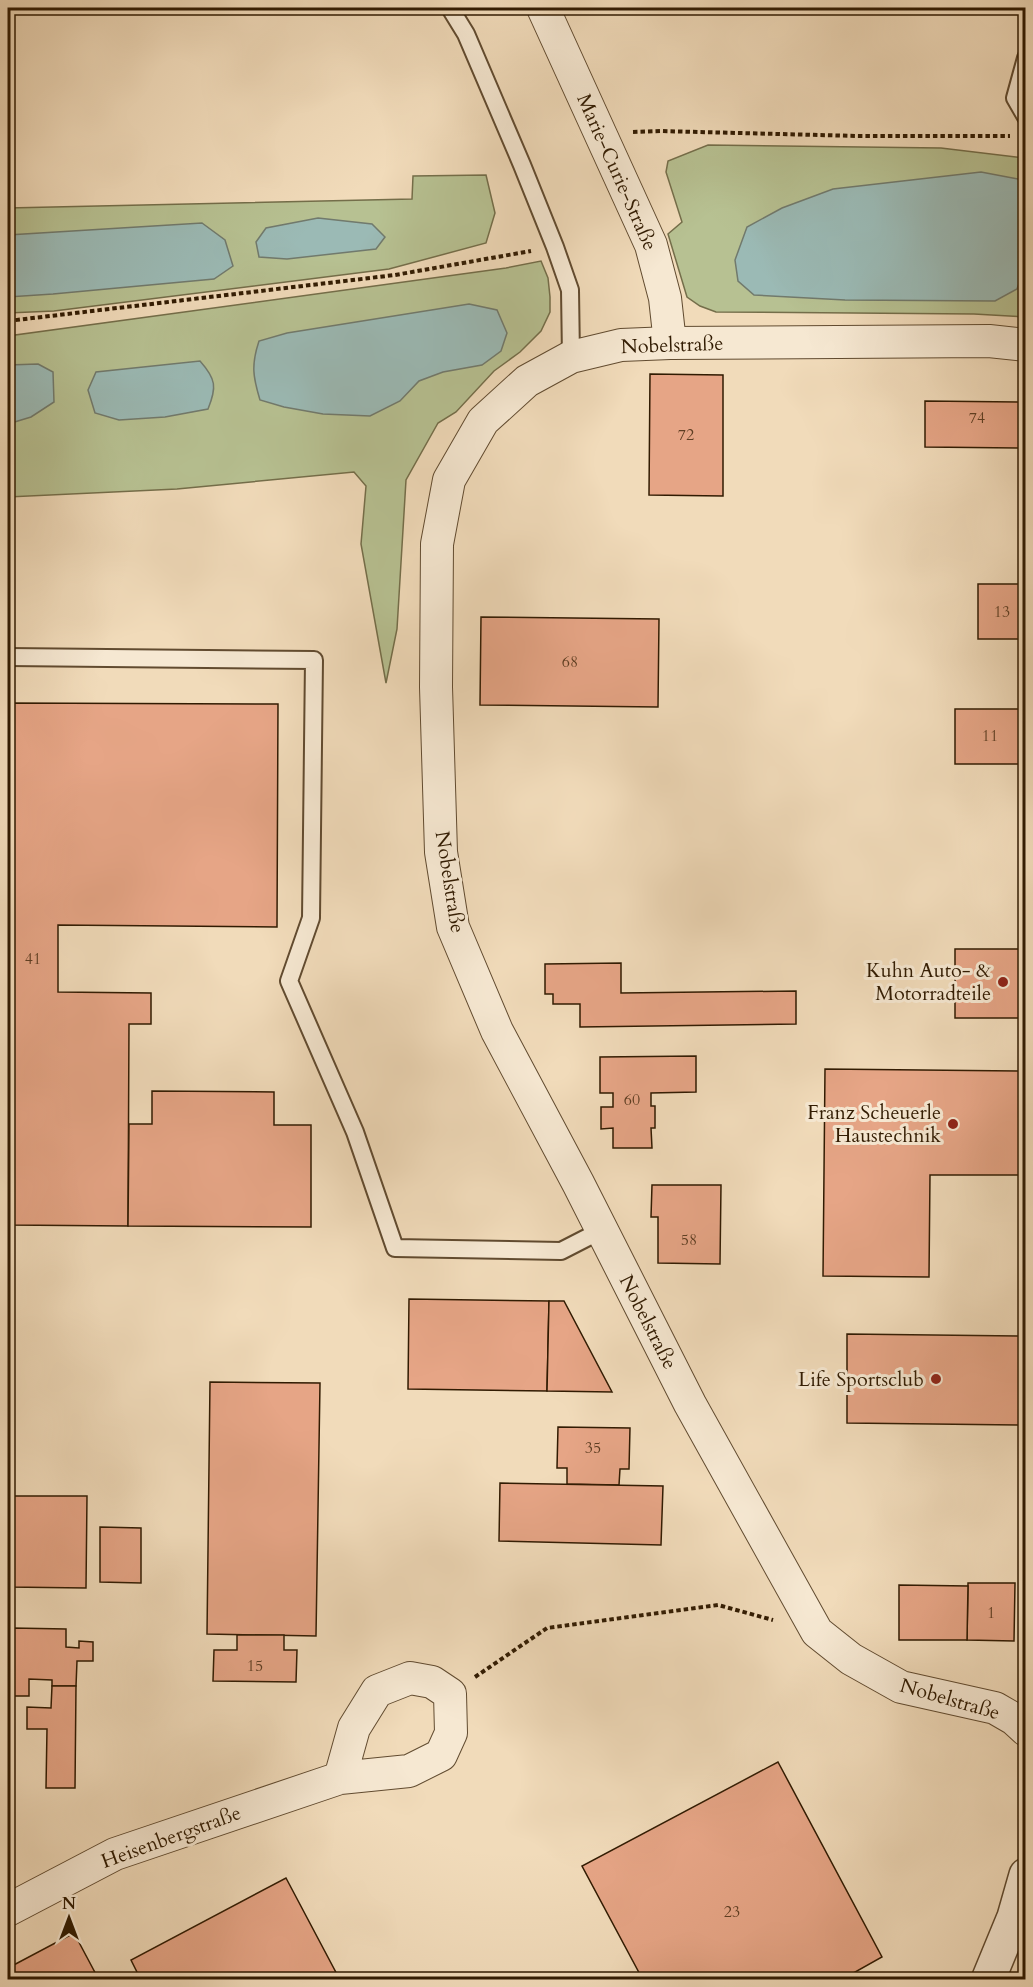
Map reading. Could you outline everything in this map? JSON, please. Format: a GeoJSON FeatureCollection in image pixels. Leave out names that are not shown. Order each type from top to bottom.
{"type":"FeatureCollection","features":[{"type":"Feature","properties":{"kind":"street","name":"Marie-Curie-Straße"},"geometry":{"type":"LineString","coordinates":[[543,8],[651,245],[665,298],[670,343]]}},
{"type":"Feature","properties":{"kind":"street","name":"Nobelstraße"},"geometry":{"type":"LineString","coordinates":[[1026,345],[989,341],[621,345],[572,357],[527,381],[483,420],[449,480],[437,543],[436,687],[441,852],[453,927],[497,1031],[602,1230],[690,1404],[817,1632],[850,1659],[901,1687],[995,1708],[1014,1719],[1026,1730]]}},
{"type":"Feature","properties":{"kind":"street"},"geometry":{"type":"LineString","coordinates":[[340,1778],[354,1728],[377,1690],[410,1678],[432,1682],[450,1694]]}},
{"type":"Feature","properties":{"kind":"street","name":"Heisenbergstraße"},"geometry":{"type":"LineString","coordinates":[[8,1910],[115,1854],[340,1778],[409,1771],[441,1755],[451,1733],[450,1694]]}},
{"type":"Feature","properties":{"kind":"street"},"geometry":{"type":"LineString","coordinates":[[988,1980],[1014,1917],[1026,1875]]}},
{"type":"Feature","properties":{"kind":"lane"},"geometry":{"type":"LineString","coordinates":[[450,8],[466,34],[555,247],[570,290],[572,357]]}},
{"type":"Feature","properties":{"kind":"lane"},"geometry":{"type":"LineString","coordinates":[[1026,58],[1015,98],[1026,117]]}},
{"type":"Feature","properties":{"kind":"lane"},"geometry":{"type":"LineString","coordinates":[[8,657],[314,660],[311,918],[289,981],[355,1131],[395,1248],[561,1251],[602,1230]]}},
{"type":"Feature","properties":{"kind":"path"},"geometry":{"type":"LineString","coordinates":[[601,133],[660,131],[858,136],[1014,136]]}},
{"type":"Feature","properties":{"kind":"path"},"geometry":{"type":"LineString","coordinates":[[8,321],[395,275],[555,247]]}},
{"type":"Feature","properties":{"kind":"path"},"geometry":{"type":"LineString","coordinates":[[450,1694],[547,1628],[718,1605],[817,1632]]}},
{"type":"Feature","properties":{"kind":"green space"},"geometry":{"type":"Polygon","coordinates":[[[708,145],[941,148],[1025,158],[1025,317],[974,314],[716,312],[700,306],[687,297],[668,234],[682,222],[666,172],[668,161],[708,145]]]}},
{"type":"Feature","properties":{"kind":"green space"},"geometry":{"type":"Polygon","coordinates":[[[486,175],[495,213],[486,243],[389,269],[54,311],[8,313],[8,208],[412,199],[413,176],[486,175]]]}},
{"type":"Feature","properties":{"kind":"green space"},"geometry":{"type":"Polygon","coordinates":[[[541,261],[548,278],[550,312],[541,331],[520,352],[494,371],[456,412],[438,423],[406,480],[397,629],[386,683],[361,544],[366,486],[354,472],[177,489],[8,497],[8,336],[506,268],[541,261]]]}},
{"type":"Feature","properties":{"kind":"water"},"geometry":{"type":"Polygon","coordinates":[[[981,172],[1018,179],[1025,193],[1026,263],[1017,289],[995,301],[845,300],[754,295],[738,281],[735,260],[747,227],[782,208],[833,189],[981,172]]]}},
{"type":"Feature","properties":{"kind":"water"},"geometry":{"type":"Polygon","coordinates":[[[318,218],[372,224],[385,237],[376,249],[287,259],[259,257],[256,242],[266,228],[318,218]]]}},
{"type":"Feature","properties":{"kind":"water"},"geometry":{"type":"Polygon","coordinates":[[[202,223],[225,240],[233,266],[214,279],[8,297],[8,235],[202,223]]]}},
{"type":"Feature","properties":{"kind":"water"},"geometry":{"type":"Polygon","coordinates":[[[469,304],[497,310],[507,333],[501,351],[482,365],[443,372],[419,381],[400,401],[370,416],[323,414],[260,400],[254,371],[259,341],[287,333],[469,304]]]}},
{"type":"Feature","properties":{"kind":"water"},"geometry":{"type":"Polygon","coordinates":[[[200,361],[212,378],[214,389],[208,409],[165,417],[119,420],[95,413],[88,390],[96,372],[200,361]]]}},
{"type":"Feature","properties":{"kind":"water"},"geometry":{"type":"Polygon","coordinates":[[[38,364],[53,372],[54,402],[31,417],[8,424],[8,365],[38,364]]]}},
{"type":"Feature","properties":{"kind":"building"},"geometry":{"type":"Polygon","coordinates":[[[650,374],[723,375],[723,496],[649,495],[650,374]]]}},
{"type":"Feature","properties":{"kind":"building"},"geometry":{"type":"Polygon","coordinates":[[[925,401],[1026,402],[1026,448],[925,447],[925,401]]]}},
{"type":"Feature","properties":{"kind":"building"},"geometry":{"type":"Polygon","coordinates":[[[978,584],[1026,584],[1026,639],[978,639],[978,584]]]}},
{"type":"Feature","properties":{"kind":"building"},"geometry":{"type":"Polygon","coordinates":[[[481,617],[659,619],[658,707],[480,705],[481,617]]]}},
{"type":"Feature","properties":{"kind":"building"},"geometry":{"type":"Polygon","coordinates":[[[8,703],[278,704],[277,927],[58,925],[58,992],[151,993],[151,1024],[129,1024],[128,1226],[8,1225],[8,703]]]}},
{"type":"Feature","properties":{"kind":"building"},"geometry":{"type":"Polygon","coordinates":[[[955,709],[1026,709],[1026,764],[955,764],[955,709]]]}},
{"type":"Feature","properties":{"kind":"building"},"geometry":{"type":"Polygon","coordinates":[[[1022,820],[1026,821],[1026,869],[1021,869],[1022,820]]]}},
{"type":"Feature","properties":{"kind":"building"},"geometry":{"type":"Polygon","coordinates":[[[955,949],[1026,949],[1026,1018],[955,1018],[955,949]]]}},
{"type":"Feature","properties":{"kind":"building"},"geometry":{"type":"Polygon","coordinates":[[[621,963],[621,993],[796,991],[796,1024],[580,1027],[580,1004],[553,1004],[553,994],[545,994],[545,964],[621,963]]]}},
{"type":"Feature","properties":{"kind":"building"},"geometry":{"type":"Polygon","coordinates":[[[696,1056],[696,1092],[651,1093],[651,1106],[655,1106],[655,1128],[651,1128],[652,1148],[613,1148],[613,1128],[601,1129],[601,1107],[613,1107],[613,1093],[600,1093],[600,1057],[696,1056]]]}},
{"type":"Feature","properties":{"kind":"building"},"geometry":{"type":"Polygon","coordinates":[[[825,1069],[1026,1071],[1026,1175],[930,1175],[929,1277],[823,1276],[825,1069]]]}},
{"type":"Feature","properties":{"kind":"building"},"geometry":{"type":"Polygon","coordinates":[[[152,1091],[274,1092],[274,1125],[311,1125],[311,1227],[128,1226],[129,1124],[152,1124],[152,1091]]]}},
{"type":"Feature","properties":{"kind":"building"},"geometry":{"type":"Polygon","coordinates":[[[652,1185],[721,1185],[720,1264],[658,1263],[658,1217],[651,1217],[652,1185]]]}},
{"type":"Feature","properties":{"kind":"building"},"geometry":{"type":"Polygon","coordinates":[[[409,1299],[549,1301],[547,1391],[408,1389],[409,1299]]]}},
{"type":"Feature","properties":{"kind":"building"},"geometry":{"type":"Polygon","coordinates":[[[549,1301],[564,1301],[612,1392],[547,1391],[549,1301]]]}},
{"type":"Feature","properties":{"kind":"building","name":"Life Sportsclub"},"geometry":{"type":"Polygon","coordinates":[[[847,1334],[1026,1336],[1026,1425],[847,1423],[847,1334]]]}},
{"type":"Feature","properties":{"kind":"building"},"geometry":{"type":"Polygon","coordinates":[[[210,1382],[320,1383],[316,1636],[207,1634],[210,1382]]]}},
{"type":"Feature","properties":{"kind":"building"},"geometry":{"type":"Polygon","coordinates":[[[558,1427],[630,1428],[629,1469],[620,1469],[619,1485],[567,1484],[567,1468],[557,1468],[558,1427]]]}},
{"type":"Feature","properties":{"kind":"building"},"geometry":{"type":"Polygon","coordinates":[[[500,1483],[663,1486],[661,1545],[499,1541],[500,1483]]]}},
{"type":"Feature","properties":{"kind":"building"},"geometry":{"type":"Polygon","coordinates":[[[8,1496],[87,1496],[86,1588],[8,1587],[8,1496]]]}},
{"type":"Feature","properties":{"kind":"building"},"geometry":{"type":"Polygon","coordinates":[[[100,1527],[141,1528],[141,1583],[100,1582],[100,1527]]]}},
{"type":"Feature","properties":{"kind":"building"},"geometry":{"type":"Polygon","coordinates":[[[968,1583],[1015,1583],[1014,1641],[967,1640],[968,1583]]]}},
{"type":"Feature","properties":{"kind":"building"},"geometry":{"type":"Polygon","coordinates":[[[899,1585],[968,1586],[967,1640],[899,1640],[899,1585]]]}},
{"type":"Feature","properties":{"kind":"building"},"geometry":{"type":"Polygon","coordinates":[[[12,1628],[66,1629],[66,1647],[79,1648],[79,1641],[93,1642],[93,1661],[77,1661],[76,1686],[52,1686],[52,1680],[29,1679],[29,1696],[13,1696],[14,1679],[8,1679],[8,1647],[12,1647],[12,1628]]]}},
{"type":"Feature","properties":{"kind":"building"},"geometry":{"type":"Polygon","coordinates":[[[237,1635],[284,1635],[284,1650],[297,1650],[296,1682],[213,1681],[214,1650],[237,1650],[237,1635]]]}},
{"type":"Feature","properties":{"kind":"building"},"geometry":{"type":"Polygon","coordinates":[[[52,1686],[76,1686],[75,1788],[46,1788],[47,1729],[27,1729],[27,1707],[51,1708],[52,1686]]]}},
{"type":"Feature","properties":{"kind":"building"},"geometry":{"type":"Polygon","coordinates":[[[778,1762],[882,1957],[841,1980],[643,1980],[582,1866],[778,1762]]]}},
{"type":"Feature","properties":{"kind":"building"},"geometry":{"type":"Polygon","coordinates":[[[286,1878],[340,1980],[141,1980],[131,1960],[286,1878]]]}},
{"type":"Feature","properties":{"kind":"building"},"geometry":{"type":"Polygon","coordinates":[[[74,1933],[99,1980],[8,1980],[8,1968],[74,1933]]]}},
{"type":"Feature","properties":{"kind":"place","name":"Kuhn Auto- & Motorradteile"},"geometry":{"type":"Point","coordinates":[1003,982]}},
{"type":"Feature","properties":{"kind":"place","name":"Franz Scheuerle Haustechnik"},"geometry":{"type":"Point","coordinates":[953,1124]}},
{"type":"Feature","properties":{"kind":"place","name":"Life Sportsclub"},"geometry":{"type":"Point","coordinates":[936,1379]}}]}
